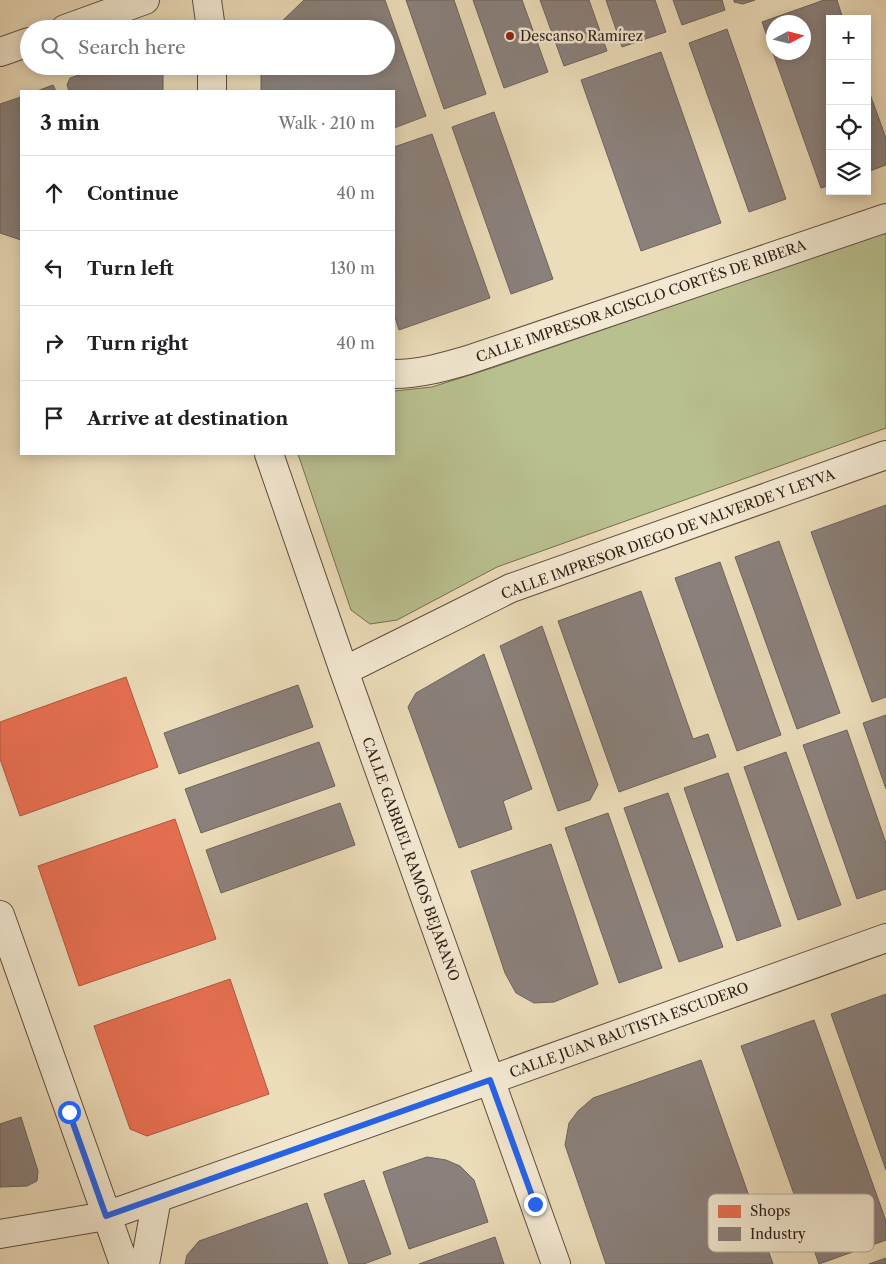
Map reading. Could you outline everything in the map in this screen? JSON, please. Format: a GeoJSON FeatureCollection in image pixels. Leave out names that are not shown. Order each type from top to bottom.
{"type":"FeatureCollection","features":[{"type":"Feature","properties":{"kind":"street"},"geometry":{"type":"LineString","coordinates":[[90,20],[145,0]]}},
{"type":"Feature","properties":{"kind":"street"},"geometry":{"type":"LineString","coordinates":[[207,0],[210,20]]}},
{"type":"Feature","properties":{"kind":"street"},"geometry":{"type":"LineString","coordinates":[[0,52],[20,45]]}},
{"type":"Feature","properties":{"kind":"street"},"geometry":{"type":"LineString","coordinates":[[212,75],[212,90]]}},
{"type":"Feature","properties":{"kind":"street","name":"CALLE IMPRESOR ACISCLO CORTÉS DE RIBERA"},"geometry":{"type":"LineString","coordinates":[[395,374],[423,372],[443,368],[886,218]]}},
{"type":"Feature","properties":{"kind":"street","name":"CALLE GABRIEL RAMOS BEJARANO"},"geometry":{"type":"LineString","coordinates":[[269,455],[344,671],[556,1264]]}},
{"type":"Feature","properties":{"kind":"street","name":"CALLE IMPRESOR DIEGO DE VALVERDE Y LEYVA"},"geometry":{"type":"LineString","coordinates":[[344,671],[511,588],[886,455]]}},
{"type":"Feature","properties":{"kind":"street"},"geometry":{"type":"LineString","coordinates":[[0,915],[124,1264]]}},
{"type":"Feature","properties":{"kind":"street","name":"CALLE JUAN BAUTISTA ESCUDERO"},"geometry":{"type":"LineString","coordinates":[[0,1234],[106,1216],[886,938]]}},
{"type":"Feature","properties":{"kind":"street"},"geometry":{"type":"LineString","coordinates":[[145,1264],[157,1198]]}},
{"type":"Feature","properties":{"kind":"green space"},"geometry":{"type":"Polygon","coordinates":[[[886,232],[886,428],[497,567],[397,620],[370,624],[351,610],[298,455],[395,455],[395,391],[432,387],[886,232]]]}},
{"type":"Feature","properties":{"kind":"building: Shops"},"geometry":{"type":"Polygon","coordinates":[[[126,677],[158,767],[20,816],[0,759],[0,722],[126,677]]]}},
{"type":"Feature","properties":{"kind":"building: Shops"},"geometry":{"type":"Polygon","coordinates":[[[175,819],[216,939],[79,986],[38,866],[175,819]]]}},
{"type":"Feature","properties":{"kind":"building: Shops"},"geometry":{"type":"Polygon","coordinates":[[[230,979],[269,1094],[147,1136],[130,1129],[94,1026],[230,979]]]}},
{"type":"Feature","properties":{"kind":"building: Industry"},"geometry":{"type":"Polygon","coordinates":[[[304,0],[385,0],[392,20],[283,20],[304,0]]]}},
{"type":"Feature","properties":{"kind":"building: Industry"},"geometry":{"type":"Polygon","coordinates":[[[406,0],[454,0],[486,94],[444,109],[406,0]]]}},
{"type":"Feature","properties":{"kind":"building: Industry","name":"Descanso Ramírez"},"geometry":{"type":"Polygon","coordinates":[[[473,0],[522,0],[548,72],[504,88],[473,0]]]}},
{"type":"Feature","properties":{"kind":"building: Industry"},"geometry":{"type":"Polygon","coordinates":[[[540,0],[589,0],[607,51],[564,66],[540,0]]]}},
{"type":"Feature","properties":{"kind":"building: Industry"},"geometry":{"type":"Polygon","coordinates":[[[606,0],[655,0],[666,32],[622,47],[606,0]]]}},
{"type":"Feature","properties":{"kind":"building: Industry"},"geometry":{"type":"Polygon","coordinates":[[[673,0],[722,0],[725,10],[682,25],[673,0]]]}},
{"type":"Feature","properties":{"kind":"building: Industry"},"geometry":{"type":"Polygon","coordinates":[[[734,0],[755,0],[743,4],[734,2],[734,0]]]}},
{"type":"Feature","properties":{"kind":"building: Industry"},"geometry":{"type":"Polygon","coordinates":[[[824,0],[837,0],[842,15],[826,15],[826,186],[821,188],[776,60],[811,60],[811,15],[782,15],[824,0]]]}},
{"type":"Feature","properties":{"kind":"building: Industry"},"geometry":{"type":"Polygon","coordinates":[[[766,21],[766,33],[762,22],[766,21]]]}},
{"type":"Feature","properties":{"kind":"building: Industry"},"geometry":{"type":"Polygon","coordinates":[[[395,28],[426,116],[395,128],[395,90],[261,90],[261,75],[395,75],[395,28]]]}},
{"type":"Feature","properties":{"kind":"building: Industry"},"geometry":{"type":"Polygon","coordinates":[[[727,29],[786,199],[749,212],[689,43],[727,29]]]}},
{"type":"Feature","properties":{"kind":"building: Industry"},"geometry":{"type":"Polygon","coordinates":[[[661,52],[721,223],[641,251],[581,80],[661,52]]]}},
{"type":"Feature","properties":{"kind":"building: Industry"},"geometry":{"type":"Polygon","coordinates":[[[79,75],[163,75],[163,90],[69,90],[67,85],[70,78],[79,75]]]}},
{"type":"Feature","properties":{"kind":"building: Industry"},"geometry":{"type":"Polygon","coordinates":[[[53,85],[56,90],[40,90],[53,85]]]}},
{"type":"Feature","properties":{"kind":"building: Industry"},"geometry":{"type":"Polygon","coordinates":[[[20,97],[20,240],[0,233],[0,104],[20,97]]]}},
{"type":"Feature","properties":{"kind":"building: Industry"},"geometry":{"type":"Polygon","coordinates":[[[871,97],[886,138],[886,165],[871,171],[871,97]]]}},
{"type":"Feature","properties":{"kind":"building: Industry"},"geometry":{"type":"Polygon","coordinates":[[[494,112],[553,279],[511,294],[452,127],[494,112]]]}},
{"type":"Feature","properties":{"kind":"building: Industry"},"geometry":{"type":"Polygon","coordinates":[[[432,134],[490,298],[399,330],[395,317],[395,147],[432,134]]]}},
{"type":"Feature","properties":{"kind":"building: Industry"},"geometry":{"type":"Polygon","coordinates":[[[886,505],[886,697],[872,702],[811,532],[886,505]]]}},
{"type":"Feature","properties":{"kind":"building: Industry"},"geometry":{"type":"Polygon","coordinates":[[[779,541],[840,713],[797,729],[735,557],[779,541]]]}},
{"type":"Feature","properties":{"kind":"building: Industry"},"geometry":{"type":"Polygon","coordinates":[[[720,562],[781,735],[737,751],[675,578],[720,562]]]}},
{"type":"Feature","properties":{"kind":"building: Industry"},"geometry":{"type":"Polygon","coordinates":[[[641,591],[693,739],[708,734],[716,757],[619,792],[558,621],[641,591]]]}},
{"type":"Feature","properties":{"kind":"building: Industry"},"geometry":{"type":"Polygon","coordinates":[[[542,626],[598,785],[590,800],[558,811],[500,646],[542,626]]]}},
{"type":"Feature","properties":{"kind":"building: Industry"},"geometry":{"type":"Polygon","coordinates":[[[484,654],[532,789],[503,801],[512,829],[459,848],[408,707],[416,693],[484,654]]]}},
{"type":"Feature","properties":{"kind":"building: Industry"},"geometry":{"type":"Polygon","coordinates":[[[298,685],[313,727],[179,774],[164,733],[298,685]]]}},
{"type":"Feature","properties":{"kind":"building: Industry"},"geometry":{"type":"Polygon","coordinates":[[[886,715],[886,789],[863,723],[886,715]]]}},
{"type":"Feature","properties":{"kind":"building: Industry"},"geometry":{"type":"Polygon","coordinates":[[[847,730],[886,843],[886,889],[857,899],[803,745],[847,730]]]}},
{"type":"Feature","properties":{"kind":"building: Industry"},"geometry":{"type":"Polygon","coordinates":[[[319,742],[335,786],[201,833],[185,789],[319,742]]]}},
{"type":"Feature","properties":{"kind":"building: Industry"},"geometry":{"type":"Polygon","coordinates":[[[786,752],[841,905],[798,920],[744,767],[786,752]]]}},
{"type":"Feature","properties":{"kind":"building: Industry"},"geometry":{"type":"Polygon","coordinates":[[[728,773],[781,926],[737,941],[684,788],[728,773]]]}},
{"type":"Feature","properties":{"kind":"building: Industry"},"geometry":{"type":"Polygon","coordinates":[[[668,793],[723,947],[679,962],[624,808],[668,793]]]}},
{"type":"Feature","properties":{"kind":"building: Industry"},"geometry":{"type":"Polygon","coordinates":[[[340,803],[355,845],[221,893],[206,850],[340,803]]]}},
{"type":"Feature","properties":{"kind":"building: Industry"},"geometry":{"type":"Polygon","coordinates":[[[608,813],[662,968],[619,983],[565,828],[608,813]]]}},
{"type":"Feature","properties":{"kind":"building: Industry"},"geometry":{"type":"Polygon","coordinates":[[[551,844],[598,984],[554,1002],[534,1003],[516,993],[505,973],[471,871],[551,844]]]}},
{"type":"Feature","properties":{"kind":"building: Industry"},"geometry":{"type":"Polygon","coordinates":[[[886,994],[886,1170],[831,1014],[886,994]]]}},
{"type":"Feature","properties":{"kind":"building: Industry"},"geometry":{"type":"Polygon","coordinates":[[[814,1020],[886,1221],[886,1240],[874,1244],[874,1194],[794,1194],[741,1046],[814,1020]]]}},
{"type":"Feature","properties":{"kind":"building: Industry"},"geometry":{"type":"Polygon","coordinates":[[[701,1060],[748,1194],[708,1194],[708,1252],[769,1252],[773,1264],[606,1264],[565,1145],[569,1123],[578,1111],[593,1098],[701,1060]]]}},
{"type":"Feature","properties":{"kind":"building: Industry"},"geometry":{"type":"Polygon","coordinates":[[[21,1117],[38,1171],[37,1181],[27,1186],[0,1187],[0,1124],[21,1117]]]}},
{"type":"Feature","properties":{"kind":"building: Industry"},"geometry":{"type":"Polygon","coordinates":[[[427,1157],[446,1160],[460,1166],[474,1180],[488,1222],[409,1249],[383,1172],[427,1157]]]}},
{"type":"Feature","properties":{"kind":"building: Industry"},"geometry":{"type":"Polygon","coordinates":[[[364,1180],[391,1254],[364,1264],[349,1264],[324,1194],[364,1180]]]}},
{"type":"Feature","properties":{"kind":"building: Industry"},"geometry":{"type":"Polygon","coordinates":[[[307,1203],[328,1264],[185,1264],[187,1255],[199,1241],[307,1203]]]}},
{"type":"Feature","properties":{"kind":"building: Industry"},"geometry":{"type":"Polygon","coordinates":[[[495,1237],[504,1264],[419,1264],[495,1237]]]}},
{"type":"Feature","properties":{"kind":"building: Industry"},"geometry":{"type":"Polygon","coordinates":[[[815,1252],[852,1252],[819,1264],[815,1252]]]}},
{"type":"Feature","properties":{"kind":"building: Industry"},"geometry":{"type":"Polygon","coordinates":[[[886,1258],[886,1264],[869,1264],[886,1258]]]}},
{"type":"Feature","properties":{"kind":"place","name":"Descanso Ramírez"},"geometry":{"type":"Point","coordinates":[510,36]}},
{"type":"Feature","properties":{"kind":"route"},"geometry":{"type":"LineString","coordinates":[[69,1112],[106,1216],[490,1080],[535,1204]]}}]}
